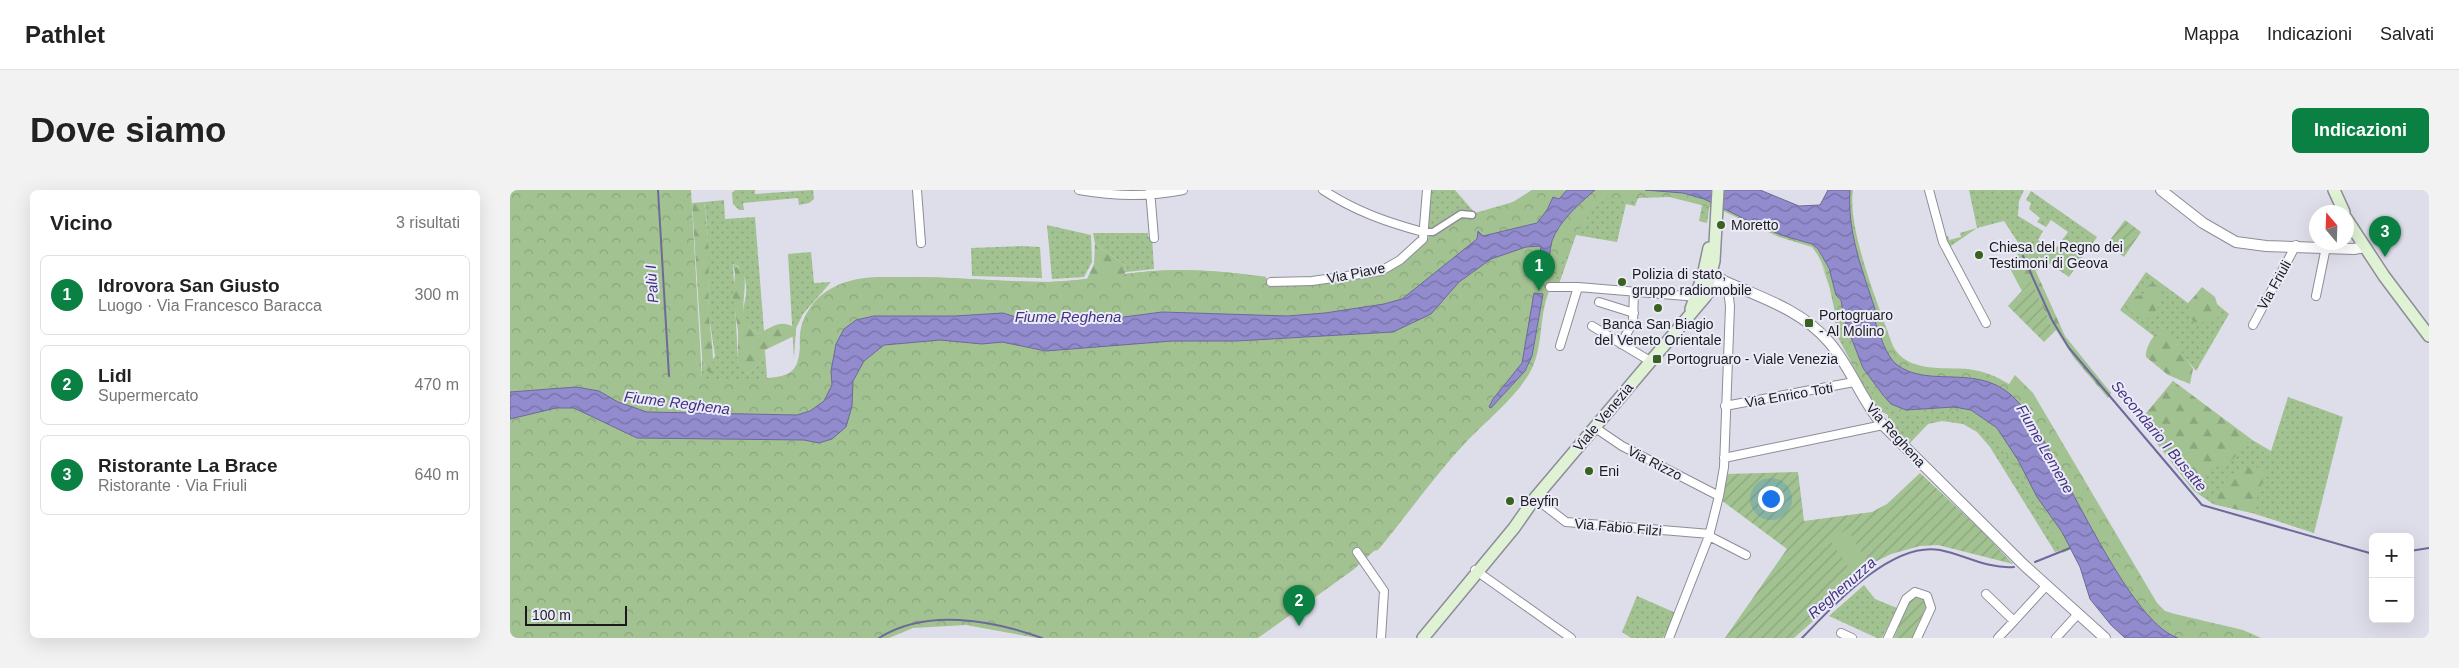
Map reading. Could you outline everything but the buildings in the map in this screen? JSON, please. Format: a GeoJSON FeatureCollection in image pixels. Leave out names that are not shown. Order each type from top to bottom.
{"type":"FeatureCollection","features":[{"type":"Feature","properties":{"kind":"main road"},"geometry":{"type":"LineString","coordinates":[[2334,190],[2341,205]]}},
{"type":"Feature","properties":{"kind":"main road","name":"Viale Venezia"},"geometry":{"type":"LineString","coordinates":[[1416,638],[1515,524],[1687,316],[1700,294],[1717,201]]}},
{"type":"Feature","properties":{"kind":"main road","name":"Viale Venezia"},"geometry":{"type":"LineString","coordinates":[[1700,294],[1721,277],[1714,261],[1717,201]]}},
{"type":"Feature","properties":{"kind":"main road"},"geometry":{"type":"LineString","coordinates":[[2354,231],[2429,336]]}},
{"type":"Feature","properties":{"kind":"main road","name":"Viale Venezia"},"geometry":{"type":"LineString","coordinates":[[1423,638],[1475,570]]}},
{"type":"Feature","properties":{"kind":"street"},"geometry":{"type":"LineString","coordinates":[[918,190],[921,243]]}},
{"type":"Feature","properties":{"kind":"street"},"geometry":{"type":"LineString","coordinates":[[1079,190],[1101,194],[1183,190]]}},
{"type":"Feature","properties":{"kind":"street"},"geometry":{"type":"LineString","coordinates":[[1322,190],[1345,205],[1375,218],[1424,232],[1433,232],[1461,214],[1472,215]]}},
{"type":"Feature","properties":{"kind":"street"},"geometry":{"type":"LineString","coordinates":[[1424,232],[1427,190]]}},
{"type":"Feature","properties":{"kind":"street"},"geometry":{"type":"LineString","coordinates":[[1929,190],[1943,242],[1986,324]]}},
{"type":"Feature","properties":{"kind":"street","name":"Via Friuli"},"geometry":{"type":"LineString","coordinates":[[2161,190],[2204,224],[2229,239],[2254,245],[2309,246]]}},
{"type":"Feature","properties":{"kind":"street"},"geometry":{"type":"LineString","coordinates":[[1150,192],[1154,238]]}},
{"type":"Feature","properties":{"kind":"street","name":"Via Piave"},"geometry":{"type":"LineString","coordinates":[[1272,282],[1312,281],[1381,271],[1395,264],[1421,243],[1424,232]]}},
{"type":"Feature","properties":{"kind":"street","name":"Viale Venezia"},"geometry":{"type":"LineString","coordinates":[[1710,243],[1712,250],[1709,265],[1721,277]]}},
{"type":"Feature","properties":{"kind":"street","name":"Via Friuli"},"geometry":{"type":"LineString","coordinates":[[2253,325],[2296,245]]}},
{"type":"Feature","properties":{"kind":"street","name":"Via Friuli"},"geometry":{"type":"LineString","coordinates":[[2354,249],[2364,247]]}},
{"type":"Feature","properties":{"kind":"street"},"geometry":{"type":"LineString","coordinates":[[2316,296],[2325,250]]}},
{"type":"Feature","properties":{"kind":"street"},"geometry":{"type":"LineString","coordinates":[[1669,638],[1710,535],[1724,458],[1730,306],[1721,277]]}},
{"type":"Feature","properties":{"kind":"street","name":"Via Reghena"},"geometry":{"type":"LineString","coordinates":[[1721,277],[1786,308],[1809,323],[1829,341],[1883,425],[2025,566],[2077,615],[2105,638]]}},
{"type":"Feature","properties":{"kind":"street"},"geometry":{"type":"LineString","coordinates":[[1550,287],[1700,294]]}},
{"type":"Feature","properties":{"kind":"street"},"geometry":{"type":"LineString","coordinates":[[1560,346],[1578,287]]}},
{"type":"Feature","properties":{"kind":"street"},"geometry":{"type":"LineString","coordinates":[[1621,344],[1633,322],[1634,291]]}},
{"type":"Feature","properties":{"kind":"street"},"geometry":{"type":"LineString","coordinates":[[1599,302],[1634,314]]}},
{"type":"Feature","properties":{"kind":"street"},"geometry":{"type":"LineString","coordinates":[[1592,326],[1650,361]]}},
{"type":"Feature","properties":{"kind":"street","name":"Via Enrico Toti"},"geometry":{"type":"LineString","coordinates":[[1725,406],[1854,382]]}},
{"type":"Feature","properties":{"kind":"street"},"geometry":{"type":"LineString","coordinates":[[1724,458],[1883,425]]}},
{"type":"Feature","properties":{"kind":"street","name":"Via Rizzo"},"geometry":{"type":"LineString","coordinates":[[1594,427],[1622,446],[1718,496]]}},
{"type":"Feature","properties":{"kind":"street","name":"Via Fabio Filzi"},"geometry":{"type":"LineString","coordinates":[[1536,498],[1566,522],[1710,535]]}},
{"type":"Feature","properties":{"kind":"street"},"geometry":{"type":"LineString","coordinates":[[1710,535],[1746,555]]}},
{"type":"Feature","properties":{"kind":"street"},"geometry":{"type":"LineString","coordinates":[[1357,552],[1384,591],[1381,638]]}},
{"type":"Feature","properties":{"kind":"street"},"geometry":{"type":"LineString","coordinates":[[1475,570],[1571,638]]}},
{"type":"Feature","properties":{"kind":"street"},"geometry":{"type":"LineString","coordinates":[[1998,638],[2046,586]]}},
{"type":"Feature","properties":{"kind":"street"},"geometry":{"type":"LineString","coordinates":[[1888,638],[1906,599],[1915,592],[1927,596],[1931,608],[1918,638]]}},
{"type":"Feature","properties":{"kind":"street"},"geometry":{"type":"LineString","coordinates":[[1986,594],[2014,621]]}},
{"type":"Feature","properties":{"kind":"street"},"geometry":{"type":"LineString","coordinates":[[2056,638],[2077,615]]}},
{"type":"Feature","properties":{"kind":"street"},"geometry":{"type":"LineString","coordinates":[[1841,633],[1852,638]]}},
{"type":"Feature","properties":{"kind":"green space"},"geometry":{"type":"Polygon","coordinates":[[[510,190],[691,190],[702,379],[759,380],[770,379],[789,373],[796,366],[805,318],[812,305],[824,293],[843,283],[857,280],[878,277],[918,277],[1047,282],[1153,271],[1181,270],[1224,272],[1266,277],[1267,284],[1328,283],[1362,279],[1387,272],[1400,265],[1418,250],[1445,218],[1455,211],[1461,210],[1477,213],[1492,210],[1513,202],[1532,190],[1760,190],[1799,206],[1807,207],[1820,205],[1828,190],[1853,190],[1852,206],[1859,246],[1893,346],[1899,355],[1917,365],[1974,370],[1989,374],[2009,384],[2015,375],[2033,393],[2157,603],[2165,611],[2243,630],[2261,638],[2136,638],[2077,546],[2063,553],[2010,458],[1984,426],[1971,416],[1959,412],[1947,411],[1912,415],[1900,413],[1889,409],[1878,399],[1848,351],[1837,319],[1826,273],[1812,247],[1779,237],[1721,210],[1670,197],[1636,197],[1633,199],[1603,198],[1579,231],[1563,259],[1547,297],[1537,356],[1529,374],[1516,392],[1455,454],[1378,550],[1374,551],[1353,570],[1258,638],[1037,638],[966,625],[913,628],[889,638],[510,638],[510,190]]]}},
{"type":"Feature","properties":{"kind":"green space"},"geometry":{"type":"Polygon","coordinates":[[[735,190],[755,190],[755,194],[813,190],[814,199],[809,203],[799,205],[798,198],[743,203],[744,210],[739,210],[733,204],[732,193],[735,190]]]}},
{"type":"Feature","properties":{"kind":"green space"},"geometry":{"type":"Polygon","coordinates":[[[1429,190],[1455,190],[1475,213],[1513,202],[1532,190],[1567,190],[1447,264],[824,401],[702,379],[702,356],[706,370],[715,356],[709,316],[707,222],[704,202],[724,200],[725,219],[755,217],[764,331],[758,334],[745,321],[745,280],[738,266],[733,264],[738,361],[748,374],[762,361],[765,350],[767,378],[789,373],[799,361],[800,335],[804,318],[814,303],[828,291],[858,279],[871,277],[919,277],[1051,282],[1153,271],[1196,270],[1266,277],[1267,284],[1283,286],[1358,279],[1386,273],[1396,268],[1445,226],[1428,233],[1429,190]]]}},
{"type":"Feature","properties":{"kind":"green space"},"geometry":{"type":"Polygon","coordinates":[[[1645,190],[1710,202],[1707,223],[1699,221],[1702,205],[1670,197],[1638,198],[1635,206],[1626,204],[1617,242],[1576,235],[1559,284],[1545,285],[1581,202],[1645,190]]]}},
{"type":"Feature","properties":{"kind":"green space"},"geometry":{"type":"Polygon","coordinates":[[[1969,190],[2024,190],[2019,201],[2018,216],[2043,231],[2038,240],[2054,251],[2068,232],[2051,220],[2046,227],[2037,222],[2040,218],[2029,209],[2031,203],[2026,200],[2031,191],[2097,237],[2069,277],[2038,256],[2041,267],[2037,271],[2028,254],[2028,248],[2017,241],[2004,221],[1977,228],[1969,190]]]}},
{"type":"Feature","properties":{"kind":"green space"},"geometry":{"type":"Polygon","coordinates":[[[704,202],[708,243],[712,374],[706,370],[702,356],[692,203],[704,202]]]}},
{"type":"Feature","properties":{"kind":"green space"},"geometry":{"type":"Polygon","coordinates":[[[2125,220],[2141,232],[2124,257],[2107,244],[2125,220]]]}},
{"type":"Feature","properties":{"kind":"green space"},"geometry":{"type":"Polygon","coordinates":[[[1047,225],[1091,235],[1092,262],[1084,277],[1052,279],[1047,225]]]}},
{"type":"Feature","properties":{"kind":"green space"},"geometry":{"type":"Polygon","coordinates":[[[1977,228],[1948,248],[1945,237],[1948,236],[1949,240],[1961,237],[1960,233],[1977,228]]]}},
{"type":"Feature","properties":{"kind":"green space"},"geometry":{"type":"Polygon","coordinates":[[[1093,233],[1148,233],[1148,237],[1152,237],[1154,269],[1126,272],[1125,265],[1095,244],[1093,233]]]}},
{"type":"Feature","properties":{"kind":"green space"},"geometry":{"type":"Polygon","coordinates":[[[2017,241],[2028,248],[2028,254],[2065,336],[2111,393],[2108,398],[2074,358],[2056,330],[2054,332],[2031,282],[2022,291],[2006,261],[2023,251],[2017,241]]]}},
{"type":"Feature","properties":{"kind":"green space"},"geometry":{"type":"Polygon","coordinates":[[[1095,244],[1125,265],[1126,272],[1123,275],[1087,279],[1094,264],[1095,244]]]}},
{"type":"Feature","properties":{"kind":"green space"},"geometry":{"type":"Polygon","coordinates":[[[1040,247],[1042,278],[972,276],[971,248],[1040,247]]]}},
{"type":"Feature","properties":{"kind":"green space"},"geometry":{"type":"Polygon","coordinates":[[[811,252],[814,283],[831,282],[803,314],[796,328],[794,359],[788,254],[811,252]]]}},
{"type":"Feature","properties":{"kind":"green space"},"geometry":{"type":"Polygon","coordinates":[[[1820,260],[1844,319],[1954,407],[1987,419],[2065,549],[2055,552],[1990,447],[1977,432],[1963,424],[1942,421],[1928,424],[1909,444],[1888,420],[1888,415],[1879,410],[1868,394],[1834,330],[1836,317],[1832,294],[1820,260]]]}},
{"type":"Feature","properties":{"kind":"green space"},"geometry":{"type":"Polygon","coordinates":[[[733,264],[741,270],[744,278],[743,306],[749,326],[758,334],[781,324],[796,328],[796,335],[765,350],[762,361],[748,374],[740,367],[738,361],[738,331],[733,297],[735,273],[733,264]]]}},
{"type":"Feature","properties":{"kind":"green space"},"geometry":{"type":"Polygon","coordinates":[[[2146,272],[2188,303],[2200,290],[2229,314],[2196,371],[2177,345],[2155,337],[2120,310],[2146,272]]]}},
{"type":"Feature","properties":{"kind":"green space"},"geometry":{"type":"Polygon","coordinates":[[[2031,281],[2054,332],[2044,342],[2008,306],[2031,281]]]}},
{"type":"Feature","properties":{"kind":"green space"},"geometry":{"type":"Polygon","coordinates":[[[2153,283],[2159,288],[2162,301],[2152,316],[2145,319],[2128,310],[2125,306],[2134,297],[2145,294],[2149,285],[2153,283]]]}},
{"type":"Feature","properties":{"kind":"green space"},"geometry":{"type":"Polygon","coordinates":[[[2202,287],[2215,297],[2220,314],[2218,318],[2209,323],[2194,322],[2189,313],[2190,304],[2202,287]]]}},
{"type":"Feature","properties":{"kind":"green space"},"geometry":{"type":"Polygon","coordinates":[[[2163,329],[2177,345],[2193,369],[2190,384],[2168,375],[2146,357],[2151,341],[2156,333],[2163,329]]]}},
{"type":"Feature","properties":{"kind":"green space"},"geometry":{"type":"Polygon","coordinates":[[[2173,381],[2249,438],[2271,451],[2288,397],[2343,417],[2314,533],[2252,513],[2213,504],[2194,491],[2142,424],[2143,417],[2173,381]]]}},
{"type":"Feature","properties":{"kind":"green space"},"geometry":{"type":"Polygon","coordinates":[[[2173,381],[2251,439],[2230,462],[2215,466],[2207,472],[2194,491],[2142,424],[2143,417],[2173,381]]]}},
{"type":"Feature","properties":{"kind":"green space"},"geometry":{"type":"Polygon","coordinates":[[[2254,467],[2262,469],[2265,473],[2252,513],[2213,504],[2224,482],[2231,474],[2254,467]]]}},
{"type":"Feature","properties":{"kind":"green space"},"geometry":{"type":"Polygon","coordinates":[[[1798,472],[1804,521],[1872,512],[1887,504],[1920,473],[1981,530],[2013,564],[1938,545],[1920,546],[1891,554],[1873,563],[1844,588],[1828,608],[1794,638],[1725,638],[1787,549],[1721,500],[1727,474],[1798,472]]]}},
{"type":"Feature","properties":{"kind":"green space"},"geometry":{"type":"Polygon","coordinates":[[[1847,529],[1868,562],[1852,573],[1830,540],[1847,529]]]}},
{"type":"Feature","properties":{"kind":"green space"},"geometry":{"type":"Polygon","coordinates":[[[1864,585],[1875,599],[1897,608],[1882,638],[1877,638],[1829,616],[1864,585]]]}},
{"type":"Feature","properties":{"kind":"green space"},"geometry":{"type":"Polygon","coordinates":[[[1918,595],[1925,600],[1926,607],[1912,638],[1894,638],[1909,600],[1918,595]]]}},
{"type":"Feature","properties":{"kind":"green space"},"geometry":{"type":"Polygon","coordinates":[[[1637,596],[1676,613],[1663,638],[1631,638],[1622,632],[1637,596]]]}},
{"type":"Feature","properties":{"kind":"water"},"geometry":{"type":"Polygon","coordinates":[[[1567,190],[1595,190],[1570,213],[1555,234],[1551,245],[1547,276],[1536,277],[1541,246],[1526,247],[1491,259],[1459,282],[1431,314],[1393,332],[1236,341],[1172,341],[1046,351],[1002,342],[982,344],[940,340],[884,345],[864,361],[853,381],[852,406],[846,427],[832,439],[819,443],[804,440],[637,438],[574,408],[556,408],[510,419],[510,392],[576,387],[599,391],[618,402],[647,412],[797,415],[810,411],[824,401],[832,385],[831,371],[836,344],[844,329],[856,320],[874,316],[955,316],[1003,313],[1032,322],[1093,321],[1162,312],[1287,316],[1325,313],[1384,304],[1402,299],[1477,239],[1478,231],[1483,236],[1537,223],[1547,210],[1553,197],[1559,199],[1567,190]]]}},
{"type":"Feature","properties":{"kind":"water","name":"Fiume Lemene"},"geometry":{"type":"Polygon","coordinates":[[[1645,190],[1760,190],[1799,206],[1820,205],[1828,190],[1850,190],[1851,221],[1856,250],[1875,309],[1877,327],[1891,359],[1910,372],[1924,375],[1973,378],[1989,382],[2004,390],[2019,403],[2035,426],[2115,569],[2136,601],[2158,625],[2178,638],[2125,638],[2111,625],[2090,599],[2080,567],[2062,532],[2037,497],[2018,460],[1997,428],[1971,410],[1954,407],[1906,410],[1891,404],[1863,368],[1844,319],[1841,300],[1836,295],[1829,268],[1818,249],[1812,244],[1781,235],[1704,199],[1683,193],[1645,190]]]}},
{"type":"Feature","properties":{"kind":"water"},"geometry":{"type":"Polygon","coordinates":[[[1534,293],[1543,294],[1532,356],[1525,371],[1491,408],[1489,407],[1493,399],[1522,363],[1534,293]]]}},
{"type":"Feature","properties":{"kind":"waterway","name":"Palù I"},"geometry":{"type":"LineString","coordinates":[[658,190],[669,376]]}},
{"type":"Feature","properties":{"kind":"waterway","name":"Secondario I Busatte"},"geometry":{"type":"LineString","coordinates":[[2023,256],[2052,320],[2069,348],[2202,505],[2369,553]]}},
{"type":"Feature","properties":{"kind":"waterway","name":"Reghenuzza"},"geometry":{"type":"LineString","coordinates":[[2035,562],[2070,548]]}},
{"type":"Feature","properties":{"kind":"waterway","name":"Secondario I Busatte"},"geometry":{"type":"LineString","coordinates":[[2414,550],[2429,548]]}},
{"type":"Feature","properties":{"kind":"waterway","name":"Reghenuzza"},"geometry":{"type":"LineString","coordinates":[[1802,638],[1830,609],[1864,579],[1883,565],[1902,555],[1921,550],[1940,550],[1985,564],[2014,567]]}},
{"type":"Feature","properties":{"kind":"waterway"},"geometry":{"type":"LineString","coordinates":[[879,638],[897,629],[917,623],[938,620],[981,622],[1042,638]]}},
{"type":"Feature","properties":{"kind":"place","name":"Moretto"},"geometry":{"type":"Point","coordinates":[1721,225]}},
{"type":"Feature","properties":{"kind":"place","name":"Chiesa del Regno dei Testimoni di Geova"},"geometry":{"type":"Point","coordinates":[1979,255]}},
{"type":"Feature","properties":{"kind":"place","name":"Ristorante La Brace"},"geometry":{"type":"Point","coordinates":[2385,257]}},
{"type":"Feature","properties":{"kind":"place","name":"Polizia di stato, gruppo radiomobile"},"geometry":{"type":"Point","coordinates":[1622,282]}},
{"type":"Feature","properties":{"kind":"place","name":"Idrovora San Giusto"},"geometry":{"type":"Point","coordinates":[1539,291]}},
{"type":"Feature","properties":{"kind":"place","name":"Banca San Biagio del Veneto Orientale"},"geometry":{"type":"Point","coordinates":[1658,308]}},
{"type":"Feature","properties":{"kind":"place","name":"Portogruaro - Al Molino"},"geometry":{"type":"Point","coordinates":[1809,323]}},
{"type":"Feature","properties":{"kind":"place","name":"Portogruaro - Viale Venezia"},"geometry":{"type":"Point","coordinates":[1657,359]}},
{"type":"Feature","properties":{"kind":"place","name":"Eni"},"geometry":{"type":"Point","coordinates":[1589,471]}},
{"type":"Feature","properties":{"kind":"place","name":"Beyfin"},"geometry":{"type":"Point","coordinates":[1510,501]}},
{"type":"Feature","properties":{"kind":"place","name":"Lidl"},"geometry":{"type":"Point","coordinates":[1299,626]}},
{"type":"Feature","properties":{"kind":"water label","name":"Fiume Reghena"},"geometry":{"type":"Point","coordinates":[1068,317]}},
{"type":"Feature","properties":{"kind":"water label","name":"Fiume Reghena"},"geometry":{"type":"Point","coordinates":[677,403]}}]}
